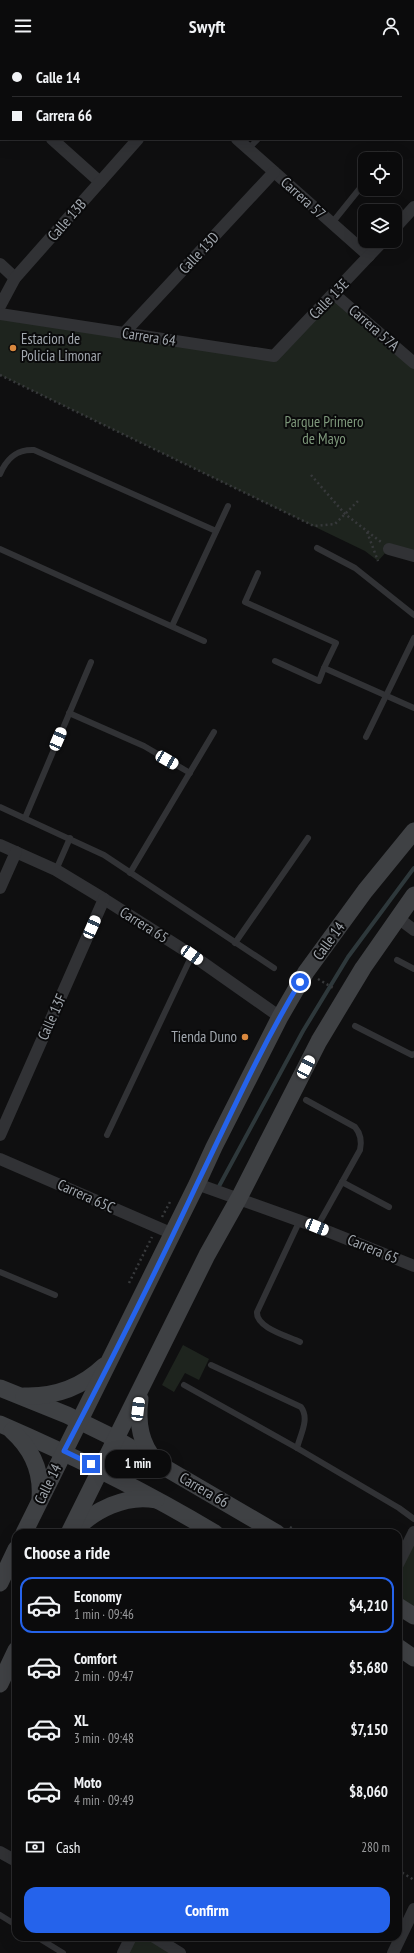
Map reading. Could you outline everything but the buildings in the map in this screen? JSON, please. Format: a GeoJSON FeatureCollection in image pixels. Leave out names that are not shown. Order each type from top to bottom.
{"type":"FeatureCollection","features":[{"type":"Feature","properties":{"kind":"street"},"geometry":{"type":"LineString","coordinates":[[53,140],[100,182]]}},
{"type":"Feature","properties":{"kind":"street","name":"Calle 13B"},"geometry":{"type":"LineString","coordinates":[[0,306],[15,278],[137,140]]}},
{"type":"Feature","properties":{"kind":"street","name":"Carrera 57"},"geometry":{"type":"LineString","coordinates":[[239,140],[369,256]]}},
{"type":"Feature","properties":{"kind":"street","name":"Calle 13D"},"geometry":{"type":"LineString","coordinates":[[124,333],[274,172]]}},
{"type":"Feature","properties":{"kind":"street"},"geometry":{"type":"LineString","coordinates":[[402,220],[414,207]]}},
{"type":"Feature","properties":{"kind":"street","name":"Calle 13E"},"geometry":{"type":"LineString","coordinates":[[274,356],[376,248]]}},
{"type":"Feature","properties":{"kind":"street"},"geometry":{"type":"LineString","coordinates":[[0,264],[15,278]]}},
{"type":"Feature","properties":{"kind":"street","name":"Carrera 57A"},"geometry":{"type":"LineString","coordinates":[[334,294],[414,363]]}},
{"type":"Feature","properties":{"kind":"street","name":"Carrera 64"},"geometry":{"type":"LineString","coordinates":[[0,314],[274,356]]}},
{"type":"Feature","properties":{"kind":"street"},"geometry":{"type":"LineString","coordinates":[[389,549],[414,556]]}},
{"type":"Feature","properties":{"kind":"street","name":"Calle 14"},"geometry":{"type":"LineString","coordinates":[[26,1529],[198,1184],[214,1147],[280,1017],[306,972],[326,943],[365,891],[414,831]]}},
{"type":"Feature","properties":{"kind":"street","name":"Carrera 65"},"geometry":{"type":"LineString","coordinates":[[0,845],[56,870],[104,899],[192,955],[280,1017]]}},
{"type":"Feature","properties":{"kind":"street"},"geometry":{"type":"LineString","coordinates":[[0,888],[16,852]]}},
{"type":"Feature","properties":{"kind":"street"},"geometry":{"type":"LineString","coordinates":[[71,1529],[207,1255],[239,1198],[319,1041],[363,968],[414,895]]}},
{"type":"Feature","properties":{"kind":"street","name":"Calle 13F"},"geometry":{"type":"LineString","coordinates":[[0,1135],[104,899]]}},
{"type":"Feature","properties":{"kind":"street"},"geometry":{"type":"LineString","coordinates":[[398,918],[414,930]]}},
{"type":"Feature","properties":{"kind":"street","name":"Carrera 65C"},"geometry":{"type":"LineString","coordinates":[[0,1158],[173,1234]]}},
{"type":"Feature","properties":{"kind":"street","name":"Carrera 65"},"geometry":{"type":"LineString","coordinates":[[198,1184],[300,1220],[414,1266]]}},
{"type":"Feature","properties":{"kind":"street"},"geometry":{"type":"LineString","coordinates":[[16,1395],[40,1396],[65,1391],[91,1377],[112,1356]]}},
{"type":"Feature","properties":{"kind":"street","name":"Carrera 66"},"geometry":{"type":"LineString","coordinates":[[0,1388],[80,1421],[159,1464],[270,1529]]}},
{"type":"Feature","properties":{"kind":"street"},"geometry":{"type":"LineString","coordinates":[[142,1388],[138,1409],[140,1432],[149,1452],[159,1464]]}},
{"type":"Feature","properties":{"kind":"street"},"geometry":{"type":"LineString","coordinates":[[0,1424],[17,1436],[31,1454],[39,1476],[40,1499]]}},
{"type":"Feature","properties":{"kind":"street","name":"Carrera 66"},"geometry":{"type":"LineString","coordinates":[[0,1424],[64,1451],[100,1469],[161,1500],[208,1529]]}},
{"type":"Feature","properties":{"kind":"street"},"geometry":{"type":"LineString","coordinates":[[77,1529],[89,1518],[113,1504],[142,1499],[161,1500]]}},
{"type":"Feature","properties":{"kind":"street"},"geometry":{"type":"LineString","coordinates":[[402,1556],[414,1532]]}},
{"type":"Feature","properties":{"kind":"street"},"geometry":{"type":"LineString","coordinates":[[0,1583],[12,1558]]}},
{"type":"Feature","properties":{"kind":"street"},"geometry":{"type":"LineString","coordinates":[[402,1608],[414,1616]]}},
{"type":"Feature","properties":{"kind":"street"},"geometry":{"type":"LineString","coordinates":[[402,1650],[414,1658]]}},
{"type":"Feature","properties":{"kind":"street"},"geometry":{"type":"LineString","coordinates":[[0,1684],[12,1658]]}},
{"type":"Feature","properties":{"kind":"street"},"geometry":{"type":"LineString","coordinates":[[0,1852],[12,1858]]}},
{"type":"Feature","properties":{"kind":"street"},"geometry":{"type":"LineString","coordinates":[[402,1934],[414,1909]]}},
{"type":"Feature","properties":{"kind":"street"},"geometry":{"type":"LineString","coordinates":[[123,1953],[129,1941]]}},
{"type":"Feature","properties":{"kind":"street"},"geometry":{"type":"LineString","coordinates":[[160,1941],[180,1953]]}},
{"type":"Feature","properties":{"kind":"street"},"geometry":{"type":"LineString","coordinates":[[393,1953],[399,1941]]}},
{"type":"Feature","properties":{"kind":"lane"},"geometry":{"type":"LineString","coordinates":[[248,149],[257,140]]}},
{"type":"Feature","properties":{"kind":"lane"},"geometry":{"type":"LineString","coordinates":[[332,223],[358,191]]}},
{"type":"Feature","properties":{"kind":"lane"},"geometry":{"type":"LineString","coordinates":[[0,472],[11,457],[18,452],[34,450],[216,531]]}},
{"type":"Feature","properties":{"kind":"lane"},"geometry":{"type":"LineString","coordinates":[[172,626],[228,506]]}},
{"type":"Feature","properties":{"kind":"lane"},"geometry":{"type":"LineString","coordinates":[[317,548],[355,568],[414,615]]}},
{"type":"Feature","properties":{"kind":"lane"},"geometry":{"type":"LineString","coordinates":[[0,549],[204,641]]}},
{"type":"Feature","properties":{"kind":"lane"},"geometry":{"type":"LineString","coordinates":[[258,573],[245,602],[336,644],[318,681],[275,661]]}},
{"type":"Feature","properties":{"kind":"lane"},"geometry":{"type":"LineString","coordinates":[[366,737],[414,638]]}},
{"type":"Feature","properties":{"kind":"lane"},"geometry":{"type":"LineString","coordinates":[[25,818],[92,662]]}},
{"type":"Feature","properties":{"kind":"lane"},"geometry":{"type":"LineString","coordinates":[[324,668],[414,708]]}},
{"type":"Feature","properties":{"kind":"lane"},"geometry":{"type":"LineString","coordinates":[[69,713],[144,746],[190,773]]}},
{"type":"Feature","properties":{"kind":"lane"},"geometry":{"type":"LineString","coordinates":[[130,872],[214,732]]}},
{"type":"Feature","properties":{"kind":"lane"},"geometry":{"type":"LineString","coordinates":[[0,807],[104,855],[274,968]]}},
{"type":"Feature","properties":{"kind":"lane"},"geometry":{"type":"LineString","coordinates":[[56,870],[70,838]]}},
{"type":"Feature","properties":{"kind":"lane"},"geometry":{"type":"LineString","coordinates":[[235,943],[308,838]]}},
{"type":"Feature","properties":{"kind":"lane"},"geometry":{"type":"LineString","coordinates":[[107,1135],[192,955]]}},
{"type":"Feature","properties":{"kind":"lane"},"geometry":{"type":"LineString","coordinates":[[397,960],[414,970]]}},
{"type":"Feature","properties":{"kind":"lane"},"geometry":{"type":"LineString","coordinates":[[355,1026],[412,1055],[414,1054]]}},
{"type":"Feature","properties":{"kind":"lane"},"geometry":{"type":"LineString","coordinates":[[306,1100],[355,1127],[359,1132],[362,1144],[317,1227]]}},
{"type":"Feature","properties":{"kind":"lane"},"geometry":{"type":"LineString","coordinates":[[342,1182],[389,1207]]}},
{"type":"Feature","properties":{"kind":"lane"},"geometry":{"type":"LineString","coordinates":[[300,1220],[257,1312],[257,1316],[264,1325],[300,1342]]}},
{"type":"Feature","properties":{"kind":"lane"},"geometry":{"type":"LineString","coordinates":[[0,1272],[55,1295]]}},
{"type":"Feature","properties":{"kind":"lane"},"geometry":{"type":"LineString","coordinates":[[211,1365],[300,1407],[305,1413],[305,1420],[297,1448]]}},
{"type":"Feature","properties":{"kind":"lane"},"geometry":{"type":"LineString","coordinates":[[184,1385],[297,1448],[399,1508],[414,1519]]}},
{"type":"Feature","properties":{"kind":"lane"},"geometry":{"type":"LineString","coordinates":[[0,1915],[12,1922]]}},
{"type":"Feature","properties":{"kind":"lane"},"geometry":{"type":"LineString","coordinates":[[44,1941],[63,1953]]}},
{"type":"Feature","properties":{"kind":"path"},"geometry":{"type":"LineString","coordinates":[[0,375],[314,526],[334,524],[360,499]]}},
{"type":"Feature","properties":{"kind":"path"},"geometry":{"type":"LineString","coordinates":[[311,475],[345,514],[389,549]]}},
{"type":"Feature","properties":{"kind":"path"},"geometry":{"type":"LineString","coordinates":[[367,532],[378,561]]}},
{"type":"Feature","properties":{"kind":"path"},"geometry":{"type":"LineString","coordinates":[[318,979],[340,992]]}},
{"type":"Feature","properties":{"kind":"path"},"geometry":{"type":"LineString","coordinates":[[129,1284],[157,1227]]}},
{"type":"Feature","properties":{"kind":"path"},"geometry":{"type":"LineString","coordinates":[[402,1872],[414,1880]]}},
{"type":"Feature","properties":{"kind":"green space","name":"Parque Primero de Mayo"},"geometry":{"type":"Polygon","coordinates":[[[334,294],[414,363],[414,553],[389,549],[378,561],[365,551],[0,375],[0,314],[274,356],[334,294]]]}},
{"type":"Feature","properties":{"kind":"green space"},"geometry":{"type":"Polygon","coordinates":[[[183,1345],[209,1359],[199,1380],[185,1373],[174,1392],[162,1385],[183,1345]]]}},
{"type":"Feature","properties":{"kind":"green space"},"geometry":{"type":"Polygon","coordinates":[[[414,1532],[414,1616],[402,1608],[402,1556],[414,1532]]]}},
{"type":"Feature","properties":{"kind":"green space"},"geometry":{"type":"Polygon","coordinates":[[[129,1941],[160,1941],[180,1953],[123,1953],[129,1941]]]}},
{"type":"Feature","properties":{"kind":"waterway"},"geometry":{"type":"LineString","coordinates":[[217,1190],[303,1031],[348,957],[414,868]]}},
{"type":"Feature","properties":{"kind":"place","name":"Estacion de Policia Limonar"},"geometry":{"type":"Point","coordinates":[13,348]}},
{"type":"Feature","properties":{"kind":"place","name":"Tienda Duno"},"geometry":{"type":"Point","coordinates":[245,1037]}},
{"type":"Feature","properties":{"kind":"route"},"geometry":{"type":"LineString","coordinates":[[91,1464],[64,1451],[198,1184],[214,1147],[280,1017],[300,982]]}}]}
